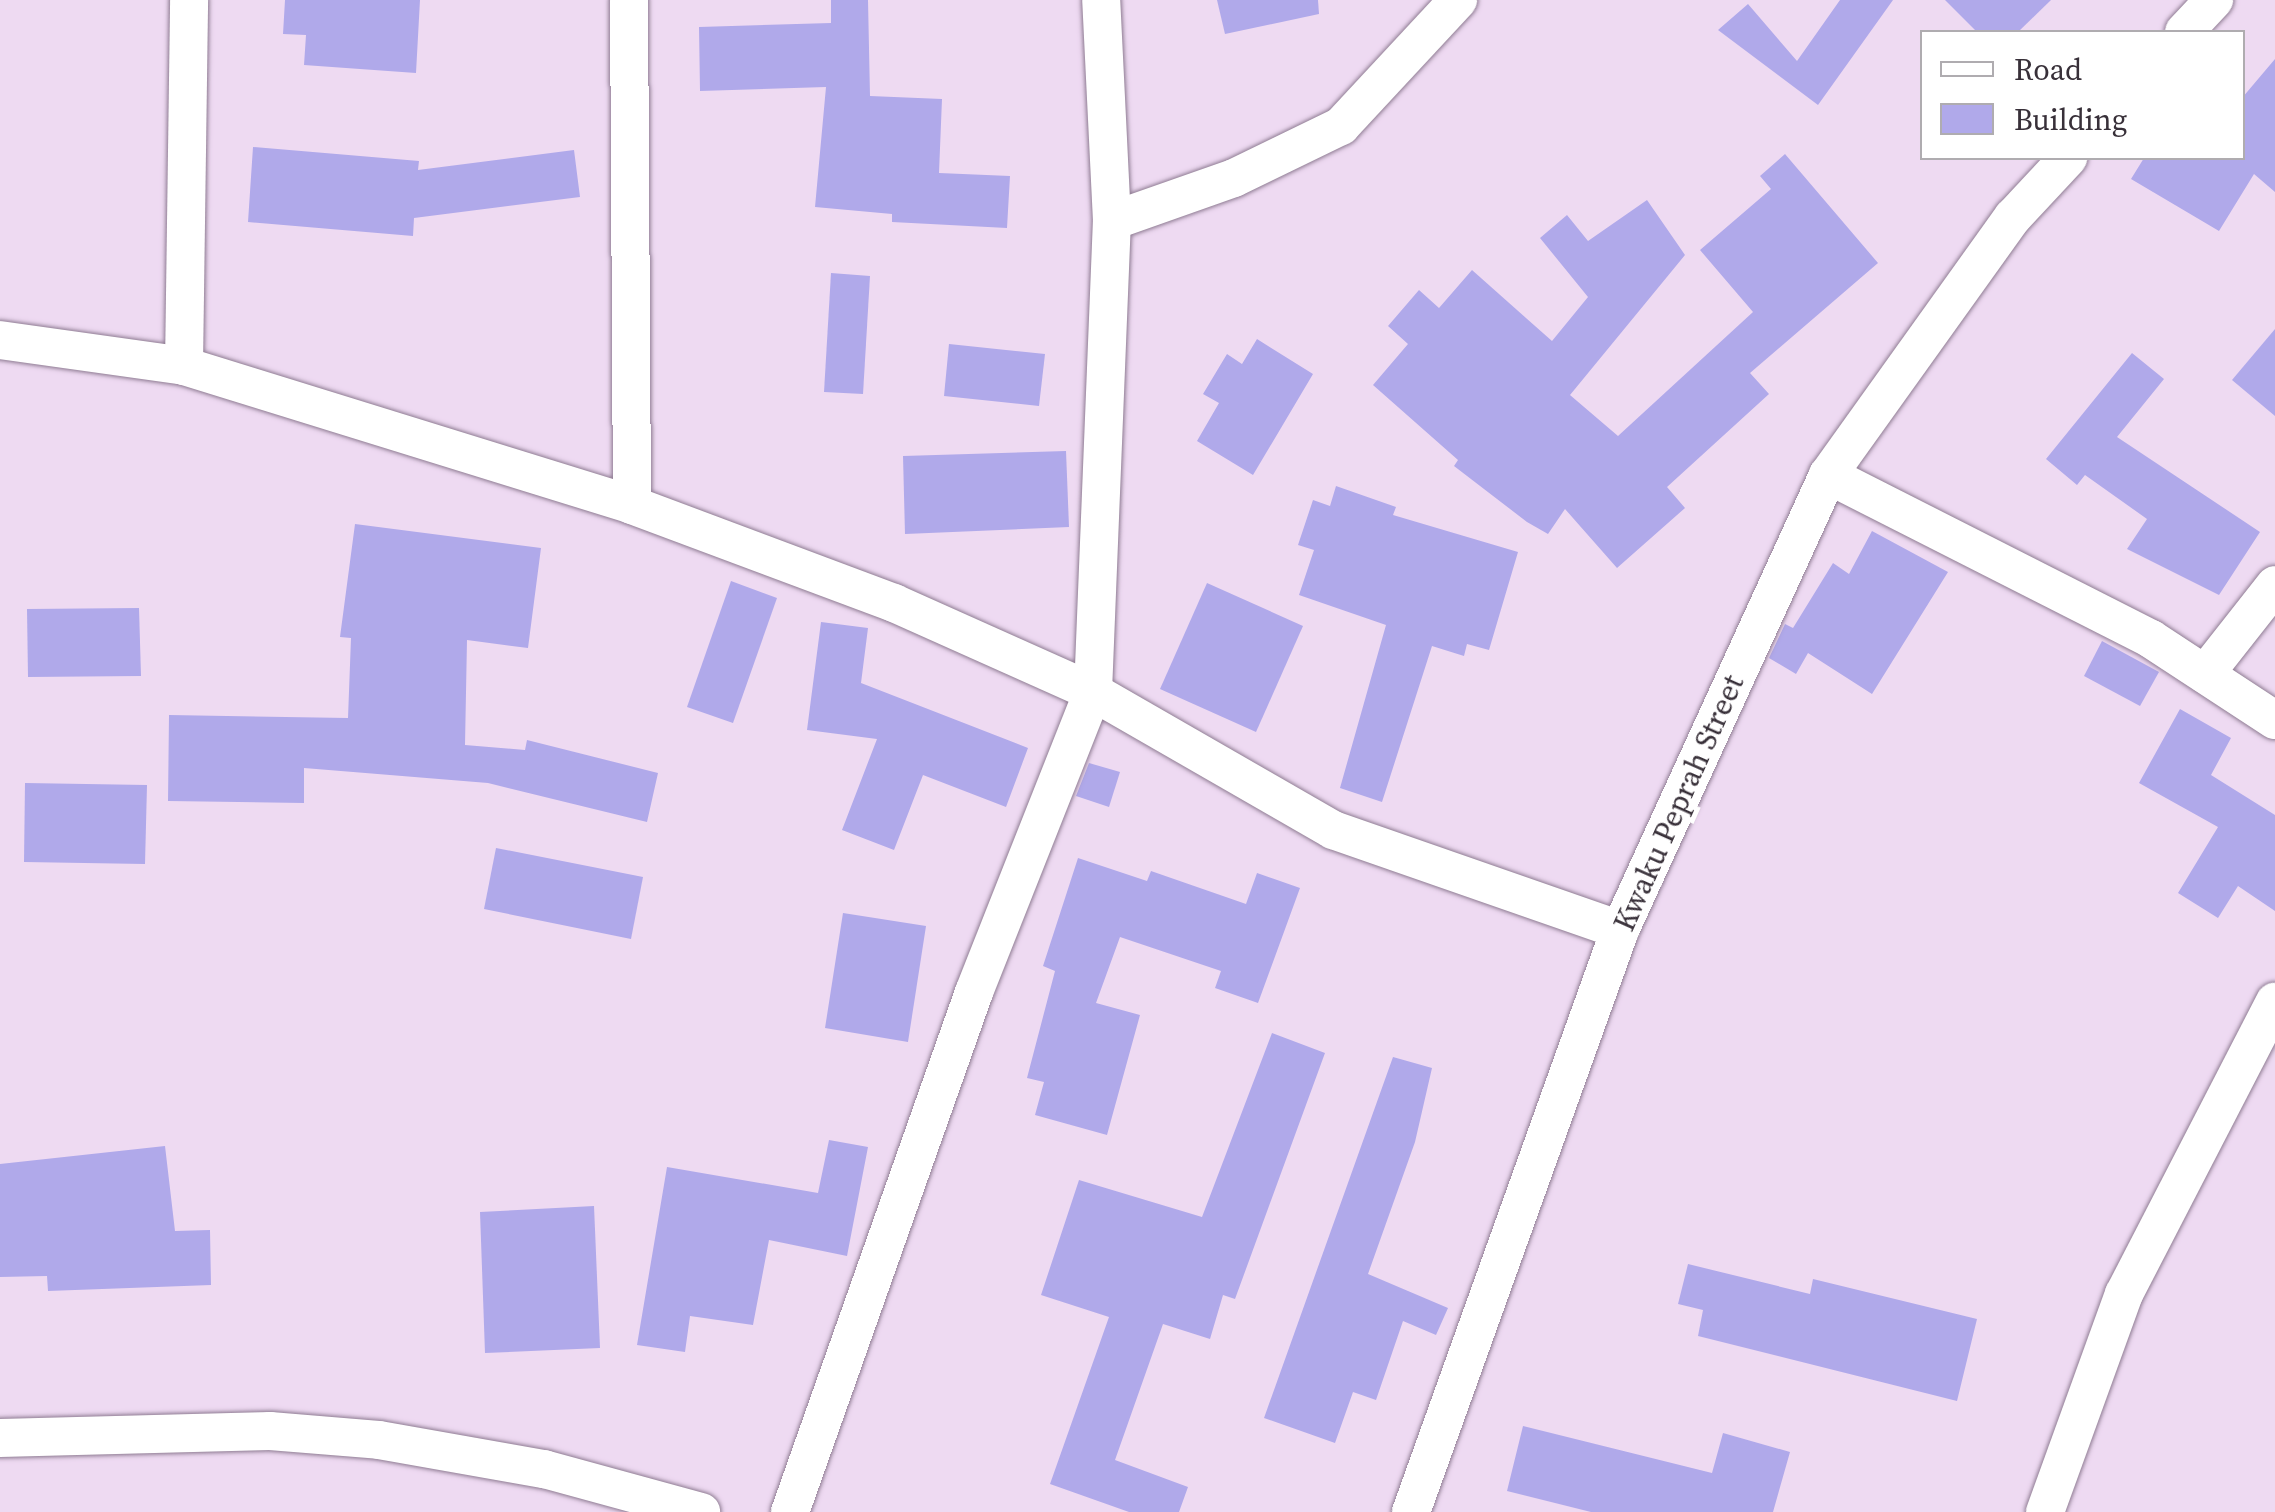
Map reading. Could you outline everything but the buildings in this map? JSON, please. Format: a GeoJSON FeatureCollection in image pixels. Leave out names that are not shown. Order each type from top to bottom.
{"type":"FeatureCollection","features":[{"type":"Feature","properties":{"kind":"street"},"geometry":{"type":"LineString","coordinates":[[184,366],[190,0]]}},
{"type":"Feature","properties":{"kind":"street"},"geometry":{"type":"LineString","coordinates":[[629,0],[632,505]]}},
{"type":"Feature","properties":{"kind":"street"},"geometry":{"type":"LineString","coordinates":[[790,1512],[974,992],[1093,692],[1112,221],[1102,0]]}},
{"type":"Feature","properties":{"kind":"street"},"geometry":{"type":"LineString","coordinates":[[1112,221],[1234,178],[1342,126],[1458,0]]}},
{"type":"Feature","properties":{"kind":"street"},"geometry":{"type":"LineString","coordinates":[[2186,30],[2214,0]]}},
{"type":"Feature","properties":{"kind":"street","name":"Kwaku Peprah Street"},"geometry":{"type":"LineString","coordinates":[[1411,1512],[1620,930],[1828,474],[2014,216],[2066,160]]}},
{"type":"Feature","properties":{"kind":"street"},"geometry":{"type":"LineString","coordinates":[[0,340],[184,366],[632,505],[894,603],[1093,692],[1333,830],[1620,930]]}},
{"type":"Feature","properties":{"kind":"street"},"geometry":{"type":"LineString","coordinates":[[1828,474],[2151,639],[2275,720]]}},
{"type":"Feature","properties":{"kind":"street"},"geometry":{"type":"LineString","coordinates":[[2205,674],[2275,585]]}},
{"type":"Feature","properties":{"kind":"street"},"geometry":{"type":"LineString","coordinates":[[2045,1512],[2124,1294],[2275,1002]]}},
{"type":"Feature","properties":{"kind":"street"},"geometry":{"type":"LineString","coordinates":[[0,1438],[270,1431],[379,1440],[544,1470],[701,1512]]}}]}
